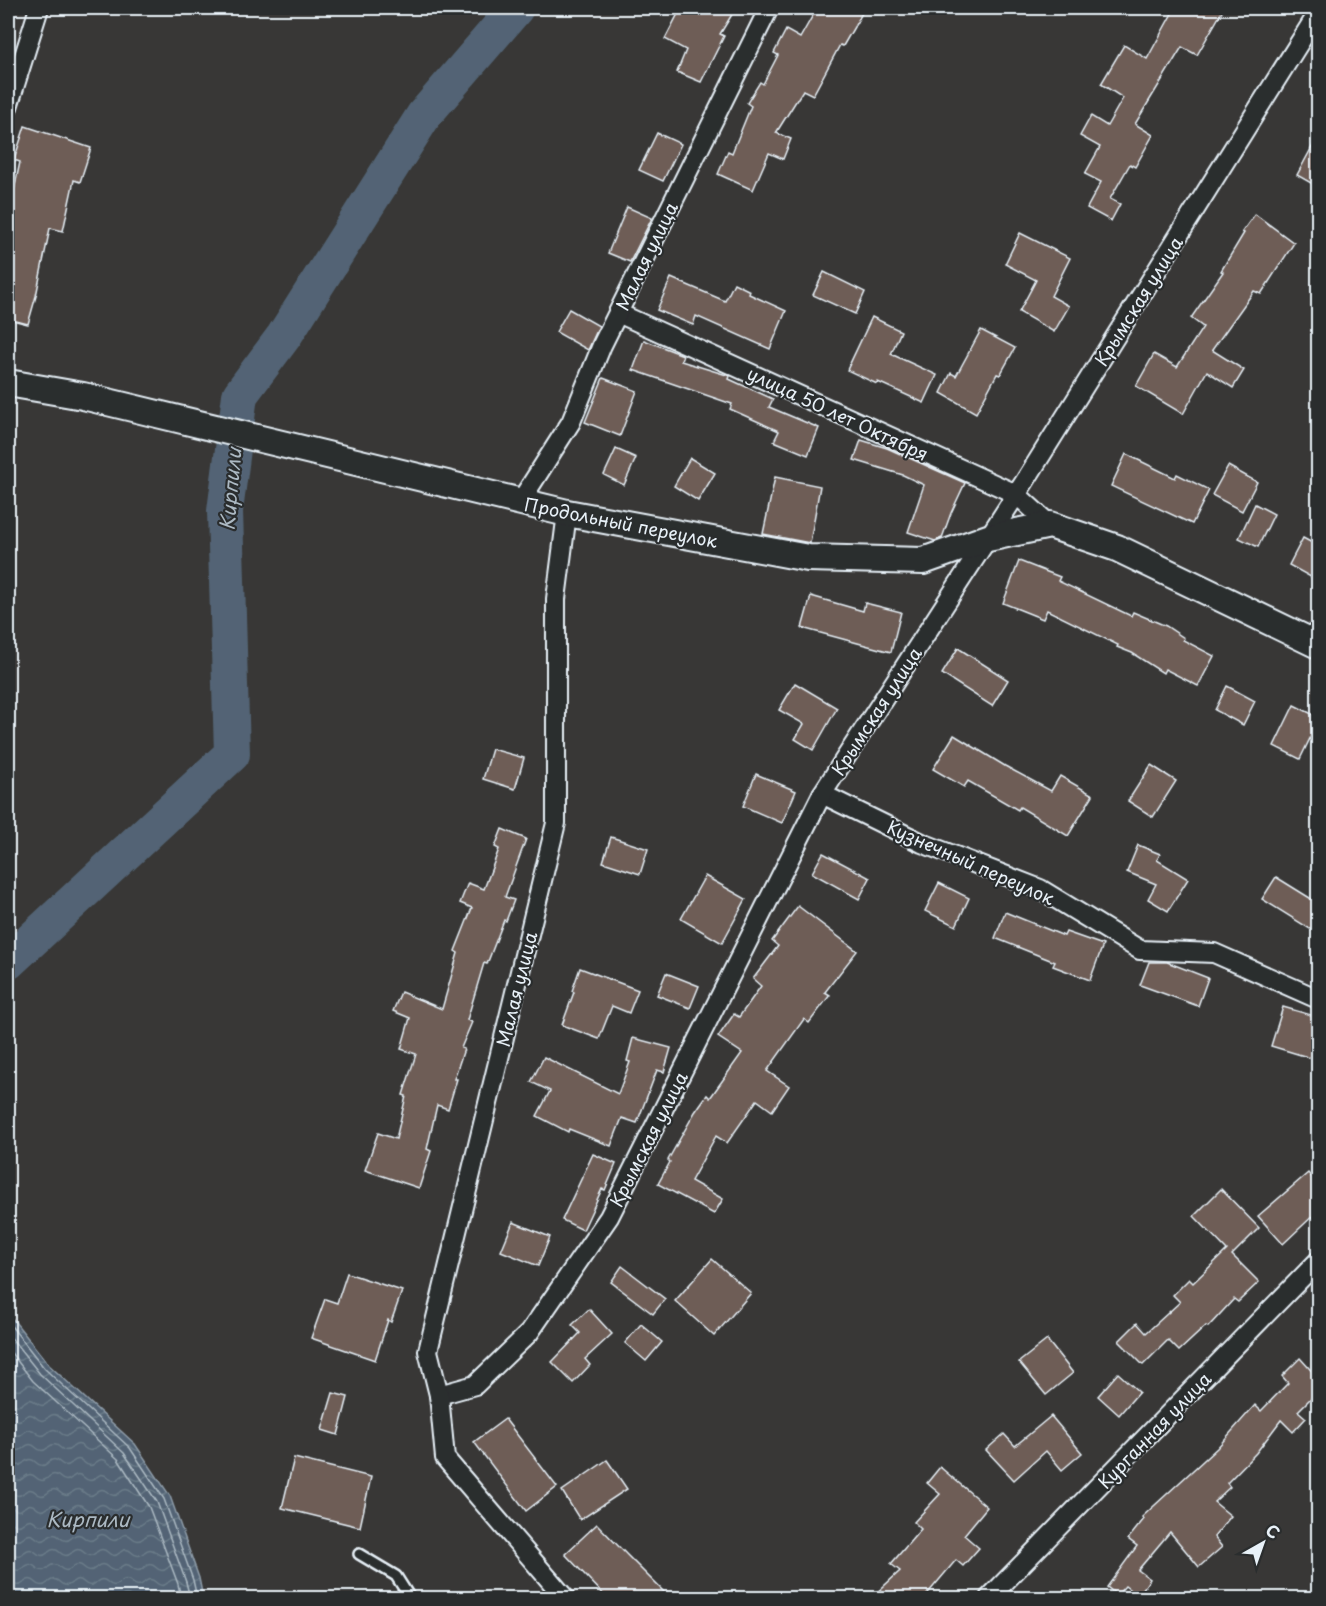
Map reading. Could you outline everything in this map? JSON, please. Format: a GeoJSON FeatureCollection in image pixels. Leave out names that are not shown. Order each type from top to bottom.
{"type":"FeatureCollection","features":[{"type":"Feature","properties":{"kind":"street"},"geometry":{"type":"LineString","coordinates":[[8,106],[39,8]]}},
{"type":"Feature","properties":{"kind":"street","name":"Малая улица"},"geometry":{"type":"LineString","coordinates":[[520,502],[571,422],[602,345],[769,8]]}},
{"type":"Feature","properties":{"kind":"street","name":"Крымская улица"},"geometry":{"type":"LineString","coordinates":[[439,1395],[475,1385],[529,1332],[609,1217],[822,794],[1016,494],[1318,13]]}},
{"type":"Feature","properties":{"kind":"street","name":"улица 50 лет Октября"},"geometry":{"type":"LineString","coordinates":[[618,313],[1016,494],[1050,525],[1117,548],[1318,645]]}},
{"type":"Feature","properties":{"kind":"street","name":"Продольный переулок"},"geometry":{"type":"LineString","coordinates":[[8,383],[83,396],[567,513],[808,558],[923,561],[988,538]]}},
{"type":"Feature","properties":{"kind":"street","name":"Малая улица"},"geometry":{"type":"LineString","coordinates":[[565,1599],[445,1458],[439,1395],[428,1351],[556,823],[556,599],[567,513]]}},
{"type":"Feature","properties":{"kind":"street"},"geometry":{"type":"LineString","coordinates":[[988,538],[1050,525]]}},
{"type":"Feature","properties":{"kind":"street","name":"Кузнечный переулок"},"geometry":{"type":"LineString","coordinates":[[822,794],[922,843],[1040,889],[1140,950],[1214,953],[1318,999]]}},
{"type":"Feature","properties":{"kind":"street","name":"Курганная улица"},"geometry":{"type":"LineString","coordinates":[[989,1599],[1318,1261]]}},
{"type":"Feature","properties":{"kind":"lane"},"geometry":{"type":"LineString","coordinates":[[359,1554],[396,1576],[410,1599]]}},
{"type":"Feature","properties":{"kind":"water","name":"Кирпили"},"geometry":{"type":"Polygon","coordinates":[[[8,1313],[49,1365],[135,1444],[170,1496],[199,1578],[203,1598],[8,1598],[8,1313]]]}},
{"type":"Feature","properties":{"kind":"building"},"geometry":{"type":"Polygon","coordinates":[[[681,8],[736,8],[720,34],[724,36],[701,82],[677,72],[686,50],[665,39],[681,8]]]}},
{"type":"Feature","properties":{"kind":"building"},"geometry":{"type":"Polygon","coordinates":[[[817,8],[865,8],[843,46],[840,45],[813,95],[803,90],[776,133],[791,139],[783,159],[769,153],[753,190],[718,174],[728,151],[732,153],[751,106],[747,103],[760,82],[763,84],[778,55],[774,53],[786,30],[800,38],[817,8]]]}},
{"type":"Feature","properties":{"kind":"building"},"geometry":{"type":"Polygon","coordinates":[[[1175,8],[1224,8],[1197,55],[1182,47],[1135,124],[1153,135],[1135,167],[1130,164],[1110,199],[1120,204],[1111,221],[1087,208],[1101,182],[1085,174],[1100,147],[1080,136],[1091,116],[1107,126],[1123,98],[1101,84],[1124,45],[1147,59],[1175,8]]]}},
{"type":"Feature","properties":{"kind":"building"},"geometry":{"type":"Polygon","coordinates":[[[25,126],[91,148],[80,182],[74,180],[63,231],[50,228],[28,324],[8,319],[8,246],[13,220],[8,219],[20,162],[14,160],[25,126]]]}},
{"type":"Feature","properties":{"kind":"building"},"geometry":{"type":"Polygon","coordinates":[[[657,133],[681,144],[663,181],[639,170],[657,133]]]}},
{"type":"Feature","properties":{"kind":"building"},"geometry":{"type":"Polygon","coordinates":[[[1318,136],[1318,187],[1297,175],[1318,136]]]}},
{"type":"Feature","properties":{"kind":"building"},"geometry":{"type":"Polygon","coordinates":[[[627,207],[652,218],[630,262],[608,253],[627,207]]]}},
{"type":"Feature","properties":{"kind":"building"},"geometry":{"type":"Polygon","coordinates":[[[1255,214],[1294,243],[1261,294],[1254,291],[1212,350],[1244,370],[1233,388],[1207,371],[1183,414],[1136,386],[1154,354],[1177,367],[1203,327],[1191,318],[1223,272],[1221,271],[1244,233],[1242,232],[1255,214]]]}},
{"type":"Feature","properties":{"kind":"building"},"geometry":{"type":"Polygon","coordinates":[[[1020,233],[1070,258],[1051,296],[1069,306],[1054,332],[1019,312],[1036,280],[1005,264],[1020,233]]]}},
{"type":"Feature","properties":{"kind":"building"},"geometry":{"type":"Polygon","coordinates":[[[824,272],[865,292],[855,314],[813,295],[824,272]]]}},
{"type":"Feature","properties":{"kind":"building"},"geometry":{"type":"Polygon","coordinates":[[[671,278],[725,301],[734,283],[750,291],[749,294],[786,311],[770,349],[696,316],[693,325],[657,310],[671,278]]]}},
{"type":"Feature","properties":{"kind":"building"},"geometry":{"type":"Polygon","coordinates":[[[569,309],[599,326],[588,350],[556,332],[569,309]]]}},
{"type":"Feature","properties":{"kind":"building"},"geometry":{"type":"Polygon","coordinates":[[[872,317],[901,331],[891,354],[937,375],[924,403],[847,370],[872,317]]]}},
{"type":"Feature","properties":{"kind":"building"},"geometry":{"type":"Polygon","coordinates":[[[981,330],[1015,348],[1000,375],[997,374],[976,413],[941,393],[951,373],[956,376],[981,330]]]}},
{"type":"Feature","properties":{"kind":"building"},"geometry":{"type":"Polygon","coordinates":[[[644,340],[683,355],[681,361],[730,376],[729,379],[773,399],[769,407],[819,428],[808,455],[774,441],[779,431],[730,409],[732,404],[633,370],[644,340]]]}},
{"type":"Feature","properties":{"kind":"building"},"geometry":{"type":"Polygon","coordinates":[[[603,378],[637,391],[620,436],[585,422],[603,378]]]}},
{"type":"Feature","properties":{"kind":"building"},"geometry":{"type":"Polygon","coordinates":[[[861,440],[887,448],[965,483],[942,538],[935,541],[908,532],[924,485],[903,475],[854,460],[861,440]]]}},
{"type":"Feature","properties":{"kind":"building"},"geometry":{"type":"Polygon","coordinates":[[[616,449],[636,458],[624,485],[604,475],[616,449]]]}},
{"type":"Feature","properties":{"kind":"building"},"geometry":{"type":"Polygon","coordinates":[[[1126,454],[1175,478],[1177,474],[1209,490],[1192,524],[1111,486],[1126,454]]]}},
{"type":"Feature","properties":{"kind":"building"},"geometry":{"type":"Polygon","coordinates":[[[690,458],[715,473],[698,501],[674,486],[690,458]]]}},
{"type":"Feature","properties":{"kind":"building"},"geometry":{"type":"Polygon","coordinates":[[[1228,466],[1257,482],[1242,511],[1212,495],[1228,466]]]}},
{"type":"Feature","properties":{"kind":"building"},"geometry":{"type":"Polygon","coordinates":[[[775,477],[820,486],[810,543],[763,534],[775,477]]]}},
{"type":"Feature","properties":{"kind":"building"},"geometry":{"type":"Polygon","coordinates":[[[1255,504],[1274,514],[1258,547],[1239,538],[1255,504]]]}},
{"type":"Feature","properties":{"kind":"building"},"geometry":{"type":"Polygon","coordinates":[[[1303,538],[1318,546],[1318,581],[1289,565],[1303,538]]]}},
{"type":"Feature","properties":{"kind":"building"},"geometry":{"type":"Polygon","coordinates":[[[1019,561],[1060,577],[1058,581],[1131,616],[1133,612],[1166,626],[1184,638],[1183,640],[1214,656],[1198,686],[1165,669],[1163,673],[1132,653],[1117,647],[1118,645],[1047,610],[1043,619],[1003,603],[1019,561]]]}},
{"type":"Feature","properties":{"kind":"building"},"geometry":{"type":"Polygon","coordinates":[[[811,596],[863,611],[865,603],[901,612],[891,652],[802,628],[811,596]]]}},
{"type":"Feature","properties":{"kind":"building"},"geometry":{"type":"Polygon","coordinates":[[[958,648],[1008,680],[992,706],[942,674],[958,648]]]}},
{"type":"Feature","properties":{"kind":"building"},"geometry":{"type":"Polygon","coordinates":[[[795,683],[837,708],[813,750],[795,739],[804,724],[779,710],[795,683]]]}},
{"type":"Feature","properties":{"kind":"building"},"geometry":{"type":"Polygon","coordinates":[[[1227,686],[1255,701],[1243,725],[1215,710],[1227,686]]]}},
{"type":"Feature","properties":{"kind":"building"},"geometry":{"type":"Polygon","coordinates":[[[1294,705],[1318,717],[1318,722],[1300,759],[1274,746],[1294,705]]]}},
{"type":"Feature","properties":{"kind":"building"},"geometry":{"type":"Polygon","coordinates":[[[954,735],[1051,791],[1060,776],[1093,795],[1068,836],[1020,807],[1018,810],[968,781],[964,787],[933,769],[954,735]]]}},
{"type":"Feature","properties":{"kind":"building"},"geometry":{"type":"Polygon","coordinates":[[[492,749],[524,758],[515,789],[483,779],[492,749]]]}},
{"type":"Feature","properties":{"kind":"building"},"geometry":{"type":"Polygon","coordinates":[[[1151,765],[1176,781],[1153,817],[1128,801],[1151,765]]]}},
{"type":"Feature","properties":{"kind":"building"},"geometry":{"type":"Polygon","coordinates":[[[756,774],[796,791],[782,823],[743,806],[756,774]]]}},
{"type":"Feature","properties":{"kind":"building"},"geometry":{"type":"Polygon","coordinates":[[[502,829],[526,839],[505,897],[514,900],[487,964],[484,963],[467,1020],[472,1022],[461,1048],[464,1049],[454,1079],[457,1079],[448,1109],[437,1105],[427,1149],[431,1151],[419,1188],[365,1170],[378,1133],[396,1139],[406,1096],[403,1095],[416,1054],[401,1049],[410,1018],[393,1011],[401,992],[442,1009],[458,953],[455,951],[472,908],[460,903],[468,883],[484,889],[499,849],[495,847],[502,829]]]}},
{"type":"Feature","properties":{"kind":"building"},"geometry":{"type":"Polygon","coordinates":[[[611,837],[648,849],[640,874],[603,862],[611,837]]]}},
{"type":"Feature","properties":{"kind":"building"},"geometry":{"type":"Polygon","coordinates":[[[1138,845],[1160,854],[1157,860],[1188,879],[1168,911],[1148,899],[1156,884],[1127,872],[1138,845]]]}},
{"type":"Feature","properties":{"kind":"building"},"geometry":{"type":"Polygon","coordinates":[[[823,853],[870,878],[859,899],[812,873],[823,853]]]}},
{"type":"Feature","properties":{"kind":"building"},"geometry":{"type":"Polygon","coordinates":[[[705,876],[746,899],[722,943],[681,919],[705,876]]]}},
{"type":"Feature","properties":{"kind":"building"},"geometry":{"type":"Polygon","coordinates":[[[1276,877],[1318,903],[1318,934],[1262,899],[1276,877]]]}},
{"type":"Feature","properties":{"kind":"building"},"geometry":{"type":"Polygon","coordinates":[[[939,883],[969,898],[956,926],[925,911],[939,883]]]}},
{"type":"Feature","properties":{"kind":"building"},"geometry":{"type":"Polygon","coordinates":[[[798,906],[857,951],[825,992],[830,995],[809,1023],[804,1019],[767,1071],[789,1086],[772,1111],[757,1100],[727,1143],[716,1136],[691,1181],[723,1199],[714,1214],[658,1184],[670,1162],[668,1160],[695,1112],[707,1095],[710,1098],[742,1053],[718,1037],[734,1014],[739,1017],[761,986],[753,979],[778,946],[772,941],[798,906]]]}},
{"type":"Feature","properties":{"kind":"building"},"geometry":{"type":"Polygon","coordinates":[[[1005,912],[1064,936],[1066,932],[1103,945],[1090,980],[1053,966],[1055,962],[995,938],[1005,912]]]}},
{"type":"Feature","properties":{"kind":"building"},"geometry":{"type":"Polygon","coordinates":[[[1149,962],[1167,962],[1208,978],[1198,1006],[1140,985],[1149,962]]]}},
{"type":"Feature","properties":{"kind":"building"},"geometry":{"type":"Polygon","coordinates":[[[580,968],[638,990],[629,1013],[612,1006],[599,1039],[562,1025],[580,968]]]}},
{"type":"Feature","properties":{"kind":"building"},"geometry":{"type":"Polygon","coordinates":[[[666,973],[699,986],[690,1008],[657,995],[666,973]]]}},
{"type":"Feature","properties":{"kind":"building"},"geometry":{"type":"Polygon","coordinates":[[[1283,1007],[1318,1017],[1318,1034],[1311,1058],[1271,1046],[1283,1007]]]}},
{"type":"Feature","properties":{"kind":"building"},"geometry":{"type":"Polygon","coordinates":[[[633,1038],[671,1048],[664,1072],[657,1070],[637,1123],[622,1118],[611,1146],[569,1129],[568,1132],[537,1116],[550,1091],[531,1082],[544,1057],[618,1094],[630,1062],[627,1061],[633,1038]]]}},
{"type":"Feature","properties":{"kind":"building"},"geometry":{"type":"Polygon","coordinates":[[[593,1154],[616,1164],[583,1230],[562,1220],[593,1154]]]}},
{"type":"Feature","properties":{"kind":"building"},"geometry":{"type":"Polygon","coordinates":[[[1308,1173],[1318,1185],[1318,1211],[1283,1244],[1258,1216],[1308,1173]]]}},
{"type":"Feature","properties":{"kind":"building"},"geometry":{"type":"Polygon","coordinates":[[[1221,1189],[1259,1228],[1232,1255],[1259,1282],[1238,1302],[1234,1299],[1208,1327],[1206,1326],[1179,1351],[1168,1340],[1143,1365],[1119,1341],[1137,1323],[1146,1333],[1180,1302],[1173,1295],[1189,1279],[1193,1283],[1227,1250],[1194,1216],[1221,1189]]]}},
{"type":"Feature","properties":{"kind":"building"},"geometry":{"type":"Polygon","coordinates":[[[513,1222],[550,1237],[538,1266],[501,1251],[513,1222]]]}},
{"type":"Feature","properties":{"kind":"building"},"geometry":{"type":"Polygon","coordinates":[[[712,1259],[751,1293],[714,1336],[675,1301],[712,1259]]]}},
{"type":"Feature","properties":{"kind":"building"},"geometry":{"type":"Polygon","coordinates":[[[622,1266],[665,1299],[653,1314],[611,1282],[622,1266]]]}},
{"type":"Feature","properties":{"kind":"building"},"geometry":{"type":"Polygon","coordinates":[[[347,1273],[402,1291],[391,1322],[388,1320],[375,1360],[311,1338],[325,1299],[337,1303],[347,1273]]]}},
{"type":"Feature","properties":{"kind":"building"},"geometry":{"type":"Polygon","coordinates":[[[589,1309],[612,1334],[585,1359],[590,1365],[573,1383],[552,1362],[580,1333],[572,1325],[589,1309]]]}},
{"type":"Feature","properties":{"kind":"building"},"geometry":{"type":"Polygon","coordinates":[[[641,1324],[662,1342],[646,1361],[625,1343],[641,1324]]]}},
{"type":"Feature","properties":{"kind":"building"},"geometry":{"type":"Polygon","coordinates":[[[1047,1340],[1073,1373],[1046,1395],[1019,1362],[1047,1340]]]}},
{"type":"Feature","properties":{"kind":"building"},"geometry":{"type":"Polygon","coordinates":[[[1300,1358],[1318,1378],[1318,1391],[1298,1411],[1306,1418],[1293,1432],[1281,1420],[1256,1453],[1227,1483],[1230,1487],[1214,1502],[1231,1516],[1214,1537],[1222,1547],[1199,1567],[1170,1532],[1138,1570],[1150,1579],[1138,1596],[1125,1586],[1117,1595],[1107,1587],[1137,1546],[1128,1539],[1144,1519],[1142,1517],[1217,1448],[1255,1405],[1261,1411],[1288,1383],[1282,1376],[1300,1358]]]}},
{"type":"Feature","properties":{"kind":"building"},"geometry":{"type":"Polygon","coordinates":[[[1118,1373],[1139,1392],[1119,1415],[1098,1396],[1118,1373]]]}},
{"type":"Feature","properties":{"kind":"building"},"geometry":{"type":"Polygon","coordinates":[[[333,1393],[348,1397],[338,1435],[322,1430],[333,1393]]]}},
{"type":"Feature","properties":{"kind":"building"},"geometry":{"type":"Polygon","coordinates":[[[1051,1416],[1082,1453],[1062,1470],[1046,1451],[1014,1480],[986,1450],[1004,1434],[1015,1446],[1051,1416]]]}},
{"type":"Feature","properties":{"kind":"building"},"geometry":{"type":"Polygon","coordinates":[[[505,1419],[557,1487],[526,1511],[474,1442],[505,1419]]]}},
{"type":"Feature","properties":{"kind":"building"},"geometry":{"type":"Polygon","coordinates":[[[294,1458],[371,1477],[360,1527],[282,1508],[294,1458]]]}},
{"type":"Feature","properties":{"kind":"building"},"geometry":{"type":"Polygon","coordinates":[[[607,1460],[627,1489],[580,1520],[562,1491],[607,1460]]]}},
{"type":"Feature","properties":{"kind":"building"},"geometry":{"type":"Polygon","coordinates":[[[940,1467],[987,1507],[964,1535],[979,1548],[963,1566],[956,1560],[923,1599],[870,1599],[900,1571],[891,1564],[921,1529],[914,1522],[940,1494],[927,1483],[940,1467]]]}},
{"type":"Feature","properties":{"kind":"building"},"geometry":{"type":"Polygon","coordinates":[[[597,1524],[671,1599],[608,1599],[565,1554],[597,1524]]]}},
{"type":"Feature","properties":{"kind":"waterway","name":"Кирпили"},"geometry":{"type":"LineString","coordinates":[[8,962],[232,754],[225,511],[240,395],[284,336],[424,115],[516,8]]}}]}
